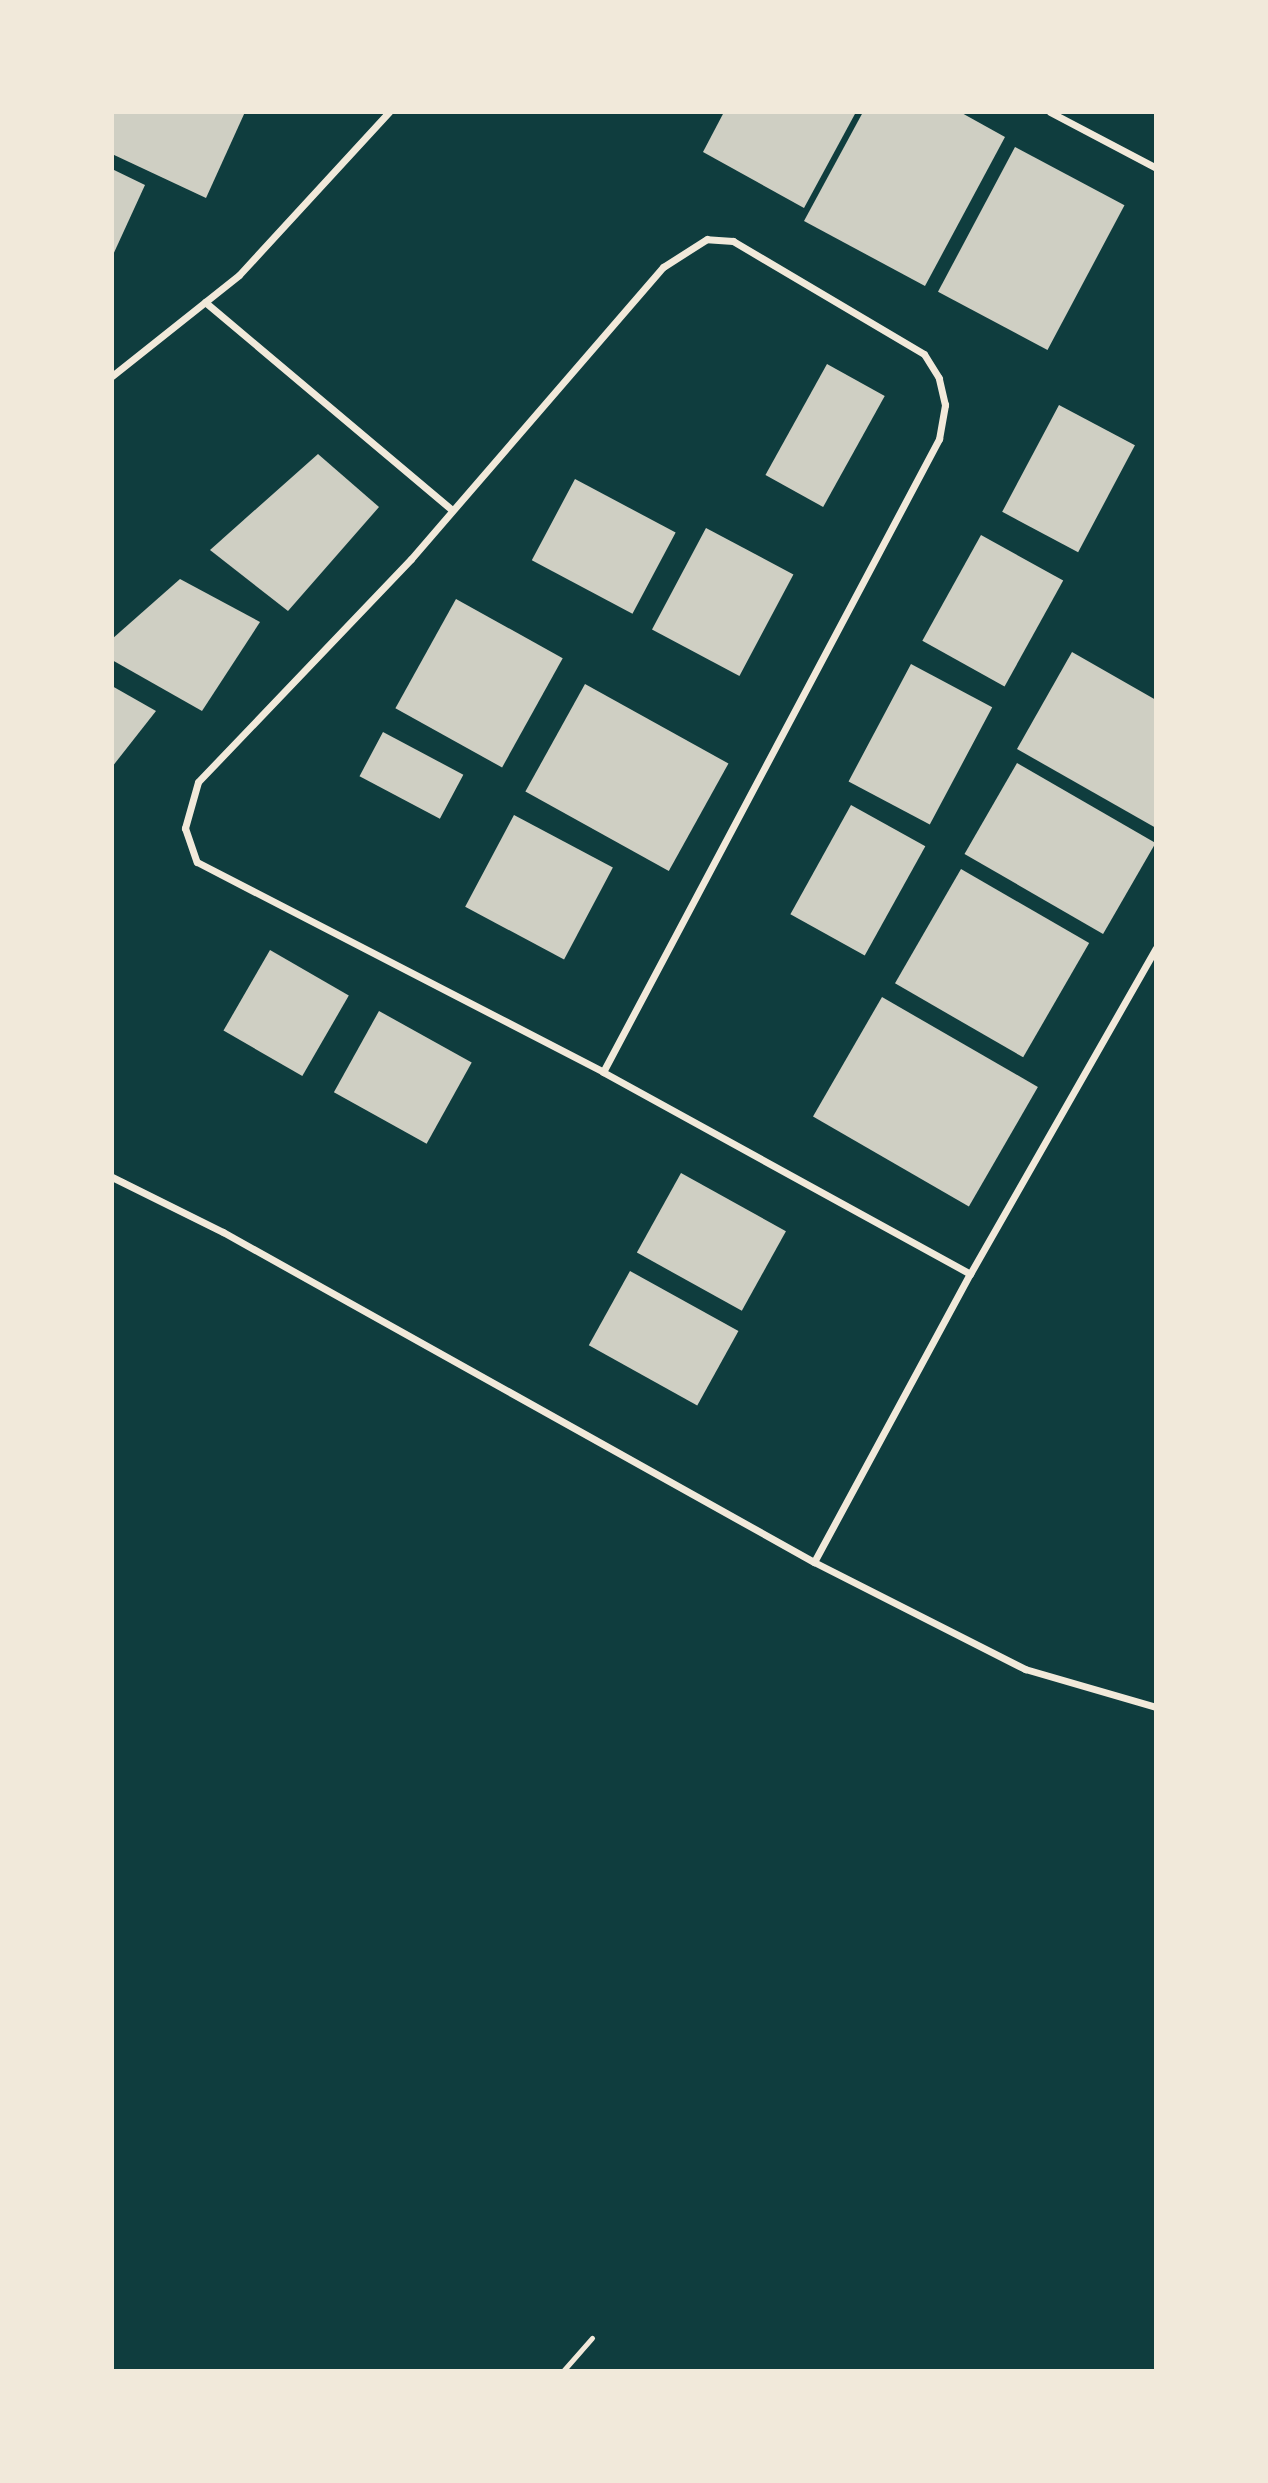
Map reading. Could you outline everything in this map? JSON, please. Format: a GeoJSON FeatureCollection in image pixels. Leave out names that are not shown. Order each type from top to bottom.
{"type":"FeatureCollection","features":[{"type":"Feature","properties":{"kind":"street"},"geometry":{"type":"LineString","coordinates":[[112,376],[239,275],[389,112]]}},
{"type":"Feature","properties":{"kind":"street"},"geometry":{"type":"LineString","coordinates":[[1050,112],[1156,168]]}},
{"type":"Feature","properties":{"kind":"street"},"geometry":{"type":"LineString","coordinates":[[603,1072],[939,439],[945,405],[939,378],[924,354],[733,241],[707,239],[663,267],[453,510],[198,782],[185,828],[197,862],[603,1072],[970,1273]]}},
{"type":"Feature","properties":{"kind":"street"},"geometry":{"type":"LineString","coordinates":[[205,302],[453,510]]}},
{"type":"Feature","properties":{"kind":"street"},"geometry":{"type":"LineString","coordinates":[[814,1563],[970,1273],[1156,948]]}},
{"type":"Feature","properties":{"kind":"street"},"geometry":{"type":"LineString","coordinates":[[112,1177],[223,1232],[814,1563],[1025,1669],[1156,1707]]}},
{"type":"Feature","properties":{"kind":"lane"},"geometry":{"type":"LineString","coordinates":[[563,2371],[592,2338]]}},
{"type":"Feature","properties":{"kind":"building"},"geometry":{"type":"Polygon","coordinates":[[[112,112],[245,112],[206,198],[112,154],[112,112]]]}},
{"type":"Feature","properties":{"kind":"building"},"geometry":{"type":"Polygon","coordinates":[[[724,112],[856,112],[804,208],[703,152],[724,112]]]}},
{"type":"Feature","properties":{"kind":"building"},"geometry":{"type":"Polygon","coordinates":[[[863,112],[960,112],[1005,137],[925,286],[804,221],[863,112]]]}},
{"type":"Feature","properties":{"kind":"building"},"geometry":{"type":"Polygon","coordinates":[[[1015,147],[1124,205],[1047,350],[938,292],[1015,147]]]}},
{"type":"Feature","properties":{"kind":"building"},"geometry":{"type":"Polygon","coordinates":[[[112,169],[145,185],[112,257],[112,169]]]}},
{"type":"Feature","properties":{"kind":"building"},"geometry":{"type":"Polygon","coordinates":[[[827,364],[885,396],[823,507],[765,475],[827,364]]]}},
{"type":"Feature","properties":{"kind":"building"},"geometry":{"type":"Polygon","coordinates":[[[1059,405],[1135,445],[1078,552],[1002,512],[1059,405]]]}},
{"type":"Feature","properties":{"kind":"building"},"geometry":{"type":"Polygon","coordinates":[[[318,454],[379,507],[288,611],[210,550],[318,454]]]}},
{"type":"Feature","properties":{"kind":"building"},"geometry":{"type":"Polygon","coordinates":[[[575,479],[676,533],[632,614],[532,560],[575,479]]]}},
{"type":"Feature","properties":{"kind":"building"},"geometry":{"type":"Polygon","coordinates":[[[706,528],[793,574],[739,676],[652,630],[706,528]]]}},
{"type":"Feature","properties":{"kind":"building"},"geometry":{"type":"Polygon","coordinates":[[[981,535],[1063,581],[1005,686],[922,641],[981,535]]]}},
{"type":"Feature","properties":{"kind":"building"},"geometry":{"type":"Polygon","coordinates":[[[180,579],[260,622],[202,711],[112,660],[112,639],[180,579]]]}},
{"type":"Feature","properties":{"kind":"building"},"geometry":{"type":"Polygon","coordinates":[[[456,599],[563,658],[502,767],[395,708],[456,599]]]}},
{"type":"Feature","properties":{"kind":"building"},"geometry":{"type":"Polygon","coordinates":[[[1072,652],[1156,700],[1156,828],[1017,749],[1072,652]]]}},
{"type":"Feature","properties":{"kind":"building"},"geometry":{"type":"Polygon","coordinates":[[[911,664],[992,707],[930,825],[849,781],[911,664]]]}},
{"type":"Feature","properties":{"kind":"building"},"geometry":{"type":"Polygon","coordinates":[[[585,684],[728,764],[669,871],[525,792],[585,684]]]}},
{"type":"Feature","properties":{"kind":"building"},"geometry":{"type":"Polygon","coordinates":[[[112,686],[156,711],[112,767],[112,686]]]}},
{"type":"Feature","properties":{"kind":"building"},"geometry":{"type":"Polygon","coordinates":[[[383,732],[463,775],[440,819],[360,776],[383,732]]]}},
{"type":"Feature","properties":{"kind":"building"},"geometry":{"type":"Polygon","coordinates":[[[1017,763],[1156,843],[1103,934],[964,854],[1017,763]]]}},
{"type":"Feature","properties":{"kind":"building"},"geometry":{"type":"Polygon","coordinates":[[[851,805],[925,846],[865,956],[790,914],[851,805]]]}},
{"type":"Feature","properties":{"kind":"building"},"geometry":{"type":"Polygon","coordinates":[[[514,815],[613,868],[564,959],[465,907],[514,815]]]}},
{"type":"Feature","properties":{"kind":"building"},"geometry":{"type":"Polygon","coordinates":[[[961,869],[1089,943],[1023,1057],[895,983],[961,869]]]}},
{"type":"Feature","properties":{"kind":"building"},"geometry":{"type":"Polygon","coordinates":[[[270,950],[349,996],[302,1076],[224,1031],[270,950]]]}},
{"type":"Feature","properties":{"kind":"building"},"geometry":{"type":"Polygon","coordinates":[[[882,997],[1038,1087],[969,1207],[813,1117],[882,997]]]}},
{"type":"Feature","properties":{"kind":"building"},"geometry":{"type":"Polygon","coordinates":[[[379,1011],[472,1062],[427,1144],[334,1092],[379,1011]]]}},
{"type":"Feature","properties":{"kind":"building"},"geometry":{"type":"Polygon","coordinates":[[[681,1173],[786,1231],[742,1311],[637,1253],[681,1173]]]}},
{"type":"Feature","properties":{"kind":"building"},"geometry":{"type":"Polygon","coordinates":[[[630,1271],[738,1331],[697,1405],[589,1345],[630,1271]]]}}]}
